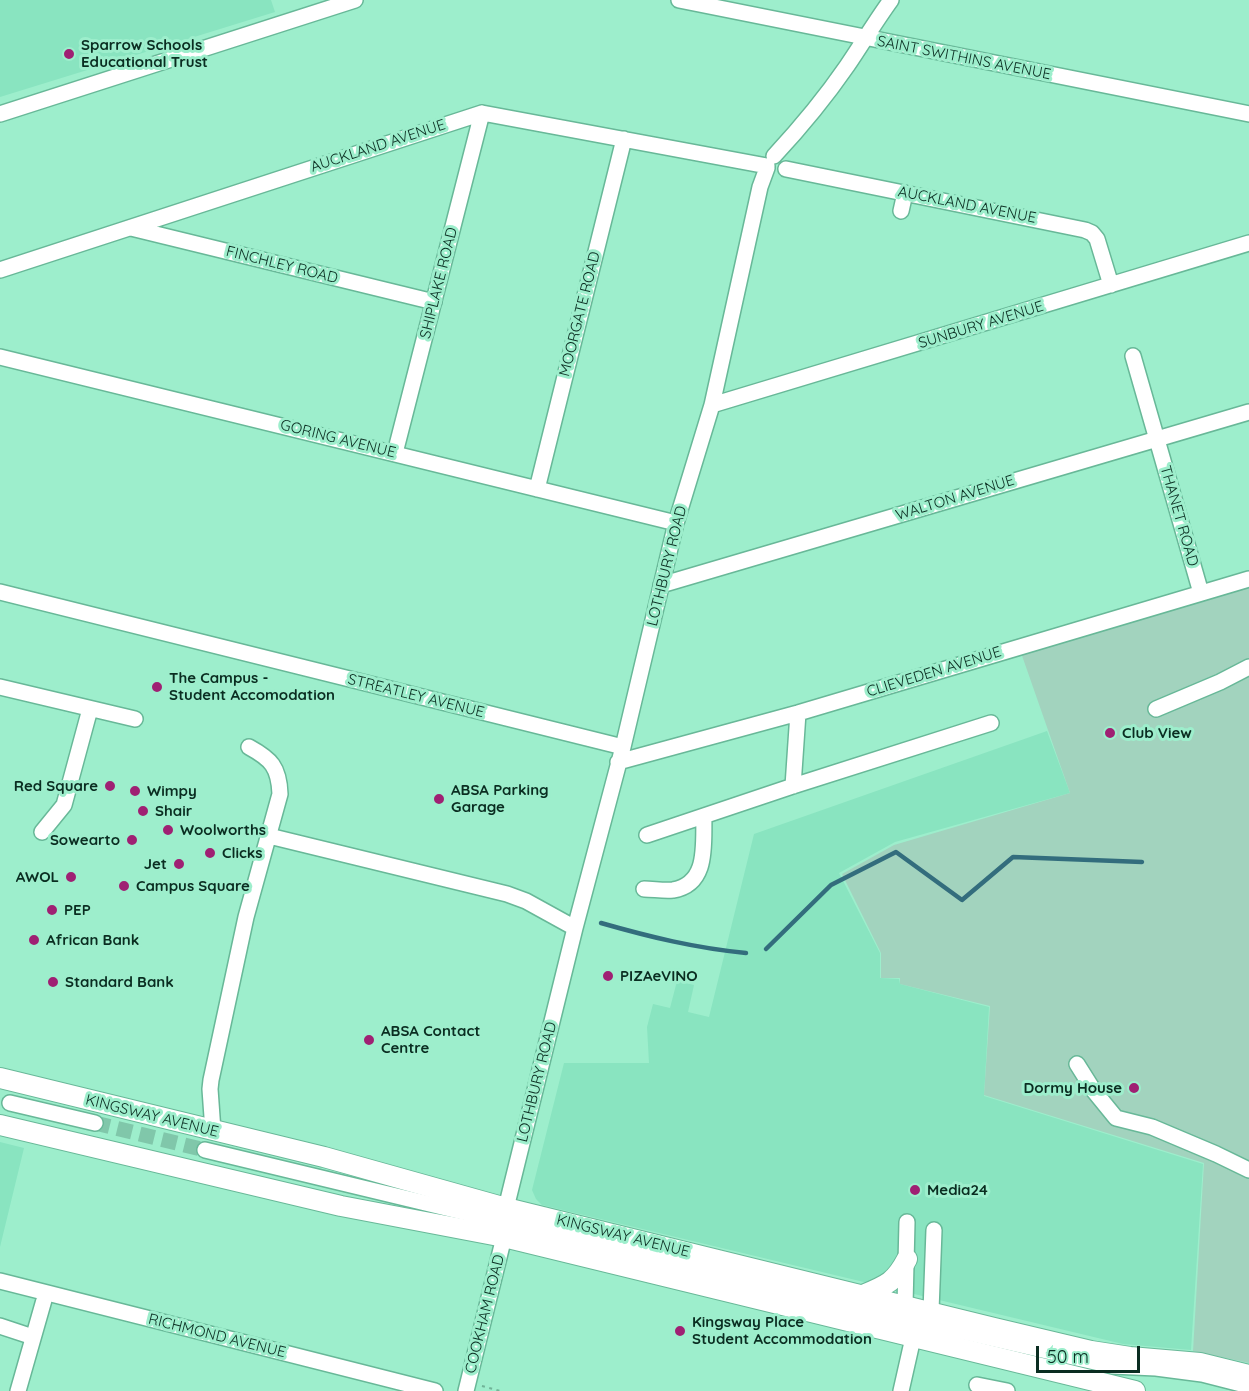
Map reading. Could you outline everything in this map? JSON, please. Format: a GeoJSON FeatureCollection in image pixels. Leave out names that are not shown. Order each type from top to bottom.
{"type":"FeatureCollection","features":[{"type":"Feature","properties":{"kind":"main road","name":"KINGSWAY AVENUE"},"geometry":{"type":"LineString","coordinates":[[0,1078],[335,1160],[505,1222],[917,1317],[1091,1351],[1200,1363],[1249,1376]]}},
{"type":"Feature","properties":{"kind":"main road","name":"KINGSWAY AVENUE"},"geometry":{"type":"LineString","coordinates":[[0,1125],[341,1206],[505,1222],[863,1295],[917,1317],[1136,1391]]}},
{"type":"Feature","properties":{"kind":"main road"},"geometry":{"type":"LineString","coordinates":[[863,1295],[883,1287],[898,1276],[907,1259]]}},
{"type":"Feature","properties":{"kind":"street"},"geometry":{"type":"LineString","coordinates":[[0,114],[356,0]]}},
{"type":"Feature","properties":{"kind":"street","name":"SAINT SWITHINS AVENUE"},"geometry":{"type":"LineString","coordinates":[[679,0],[1249,114]]}},
{"type":"Feature","properties":{"kind":"street","name":"LOTHBURY ROAD"},"geometry":{"type":"LineString","coordinates":[[505,1222],[575,928],[620,755],[676,523],[712,405],[762,179],[775,166],[797,132],[848,65],[891,0]]}},
{"type":"Feature","properties":{"kind":"street","name":"AUCKLAND AVENUE"},"geometry":{"type":"LineString","coordinates":[[0,270],[482,113],[775,166],[1085,230],[1097,239],[1111,285]]}},
{"type":"Feature","properties":{"kind":"street","name":"SHIPLAKE ROAD"},"geometry":{"type":"LineString","coordinates":[[395,453],[482,113]]}},
{"type":"Feature","properties":{"kind":"street","name":"MOORGATE ROAD"},"geometry":{"type":"LineString","coordinates":[[537,489],[624,140]]}},
{"type":"Feature","properties":{"kind":"street"},"geometry":{"type":"LineString","coordinates":[[901,212],[905,193]]}},
{"type":"Feature","properties":{"kind":"street","name":"FINCHLEY ROAD"},"geometry":{"type":"LineString","coordinates":[[130,228],[434,303]]}},
{"type":"Feature","properties":{"kind":"street","name":"SUNBURY AVENUE"},"geometry":{"type":"LineString","coordinates":[[712,405],[1249,243]]}},
{"type":"Feature","properties":{"kind":"street"},"geometry":{"type":"LineString","coordinates":[[1133,356],[1156,439]]}},
{"type":"Feature","properties":{"kind":"street","name":"GORING AVENUE"},"geometry":{"type":"LineString","coordinates":[[0,357],[676,523]]}},
{"type":"Feature","properties":{"kind":"street","name":"WALTON AVENUE"},"geometry":{"type":"LineString","coordinates":[[661,585],[1249,412]]}},
{"type":"Feature","properties":{"kind":"street","name":"THANET ROAD"},"geometry":{"type":"LineString","coordinates":[[1156,439],[1201,593]]}},
{"type":"Feature","properties":{"kind":"street","name":"CLIEVEDEN AVENUE"},"geometry":{"type":"LineString","coordinates":[[620,755],[798,713],[1249,579]]}},
{"type":"Feature","properties":{"kind":"street","name":"STREATLEY AVENUE"},"geometry":{"type":"LineString","coordinates":[[0,592],[620,755]]}},
{"type":"Feature","properties":{"kind":"street"},"geometry":{"type":"LineString","coordinates":[[1156,710],[1249,667]]}},
{"type":"Feature","properties":{"kind":"street"},"geometry":{"type":"LineString","coordinates":[[0,687],[135,719]]}},
{"type":"Feature","properties":{"kind":"street"},"geometry":{"type":"LineString","coordinates":[[42,832],[64,805],[90,709]]}},
{"type":"Feature","properties":{"kind":"street"},"geometry":{"type":"LineString","coordinates":[[793,786],[798,713]]}},
{"type":"Feature","properties":{"kind":"street"},"geometry":{"type":"LineString","coordinates":[[647,835],[991,723]]}},
{"type":"Feature","properties":{"kind":"street"},"geometry":{"type":"LineString","coordinates":[[213,1131],[211,1080],[246,917],[280,794],[280,781],[270,760],[249,747]]}},
{"type":"Feature","properties":{"kind":"street"},"geometry":{"type":"LineString","coordinates":[[644,889],[673,890],[692,881],[703,858],[704,817]]}},
{"type":"Feature","properties":{"kind":"street"},"geometry":{"type":"LineString","coordinates":[[269,836],[507,894],[526,901],[575,928]]}},
{"type":"Feature","properties":{"kind":"street"},"geometry":{"type":"LineString","coordinates":[[1077,1064],[1094,1091],[1116,1118],[1152,1127],[1249,1170]]}},
{"type":"Feature","properties":{"kind":"street"},"geometry":{"type":"LineString","coordinates":[[10,1103],[95,1123]]}},
{"type":"Feature","properties":{"kind":"street"},"geometry":{"type":"LineString","coordinates":[[205,1150],[505,1222]]}},
{"type":"Feature","properties":{"kind":"street","name":"COOKHAM ROAD"},"geometry":{"type":"LineString","coordinates":[[466,1391],[505,1222]]}},
{"type":"Feature","properties":{"kind":"street"},"geometry":{"type":"LineString","coordinates":[[907,1222],[907,1259],[917,1317]]}},
{"type":"Feature","properties":{"kind":"street"},"geometry":{"type":"LineString","coordinates":[[901,1391],[934,1230]]}},
{"type":"Feature","properties":{"kind":"street","name":"RICHMOND AVENUE"},"geometry":{"type":"LineString","coordinates":[[0,1281],[435,1391]]}},
{"type":"Feature","properties":{"kind":"street"},"geometry":{"type":"LineString","coordinates":[[18,1391],[46,1293]]}},
{"type":"Feature","properties":{"kind":"street"},"geometry":{"type":"LineString","coordinates":[[917,1317],[1112,1366],[1156,1368],[1202,1374],[1249,1386]]}},
{"type":"Feature","properties":{"kind":"street"},"geometry":{"type":"LineString","coordinates":[[0,1326],[33,1337]]}},
{"type":"Feature","properties":{"kind":"street"},"geometry":{"type":"LineString","coordinates":[[977,1385],[1006,1391]]}},
{"type":"Feature","properties":{"kind":"shaded area","name":"Sparrow Schools Educational Trust"},"geometry":{"type":"Polygon","coordinates":[[[0,0],[271,0],[275,12],[0,97],[0,0]]]}},
{"type":"Feature","properties":{"kind":"shaded area"},"geometry":{"type":"Polygon","coordinates":[[[1249,578],[1249,1363],[1193,1351],[1204,1163],[984,1095],[990,1006],[900,984],[900,978],[881,978],[881,953],[842,874],[894,845],[1070,793],[1019,647],[1249,578]]]}},
{"type":"Feature","properties":{"kind":"shaded area"},"geometry":{"type":"Polygon","coordinates":[[[1047,731],[1070,793],[895,842],[839,873],[880,953],[880,978],[899,979],[900,984],[989,1007],[984,1096],[1203,1164],[1191,1350],[1123,1344],[542,1205],[536,1199],[532,1190],[564,1063],[649,1063],[647,1027],[653,1004],[670,1008],[677,981],[694,985],[688,1012],[709,1017],[754,834],[1047,731]]]}},
{"type":"Feature","properties":{"kind":"shaded area"},"geometry":{"type":"Polygon","coordinates":[[[0,1142],[24,1148],[0,1247],[0,1142]]]}},
{"type":"Feature","properties":{"kind":"waterway"},"geometry":{"type":"LineString","coordinates":[[766,949],[831,885],[896,852],[962,900],[1013,857],[1142,862]]}},
{"type":"Feature","properties":{"kind":"waterway"},"geometry":{"type":"LineString","coordinates":[[601,923],[673,941],[746,953]]}},
{"type":"Feature","properties":{"kind":"tunnel"},"geometry":{"type":"LineString","coordinates":[[95,1123],[205,1150]]}},
{"type":"Feature","properties":{"kind":"place","name":"Sparrow Schools Educational Trust"},"geometry":{"type":"Point","coordinates":[69,54]}},
{"type":"Feature","properties":{"kind":"place","name":"The Campus - Student Accomodation"},"geometry":{"type":"Point","coordinates":[157,687]}},
{"type":"Feature","properties":{"kind":"place","name":"Club View"},"geometry":{"type":"Point","coordinates":[1110,733]}},
{"type":"Feature","properties":{"kind":"place","name":"Red Square"},"geometry":{"type":"Point","coordinates":[110,786]}},
{"type":"Feature","properties":{"kind":"place","name":"Wimpy"},"geometry":{"type":"Point","coordinates":[135,791]}},
{"type":"Feature","properties":{"kind":"place","name":"ABSA Parking Garage"},"geometry":{"type":"Point","coordinates":[439,799]}},
{"type":"Feature","properties":{"kind":"place","name":"Shair"},"geometry":{"type":"Point","coordinates":[143,811]}},
{"type":"Feature","properties":{"kind":"place","name":"Woolworths"},"geometry":{"type":"Point","coordinates":[168,830]}},
{"type":"Feature","properties":{"kind":"place","name":"Sowearto"},"geometry":{"type":"Point","coordinates":[132,840]}},
{"type":"Feature","properties":{"kind":"place","name":"Clicks"},"geometry":{"type":"Point","coordinates":[210,853]}},
{"type":"Feature","properties":{"kind":"place","name":"Jet"},"geometry":{"type":"Point","coordinates":[179,864]}},
{"type":"Feature","properties":{"kind":"place","name":"AWOL"},"geometry":{"type":"Point","coordinates":[71,877]}},
{"type":"Feature","properties":{"kind":"place","name":"Campus Square"},"geometry":{"type":"Point","coordinates":[124,886]}},
{"type":"Feature","properties":{"kind":"place","name":"PEP"},"geometry":{"type":"Point","coordinates":[52,910]}},
{"type":"Feature","properties":{"kind":"place","name":"African Bank"},"geometry":{"type":"Point","coordinates":[34,940]}},
{"type":"Feature","properties":{"kind":"place","name":"PIZAeVINO"},"geometry":{"type":"Point","coordinates":[608,976]}},
{"type":"Feature","properties":{"kind":"place","name":"Standard Bank"},"geometry":{"type":"Point","coordinates":[53,982]}},
{"type":"Feature","properties":{"kind":"place","name":"ABSA Contact Centre"},"geometry":{"type":"Point","coordinates":[369,1040]}},
{"type":"Feature","properties":{"kind":"place","name":"Dormy House"},"geometry":{"type":"Point","coordinates":[1134,1088]}},
{"type":"Feature","properties":{"kind":"place","name":"Media24"},"geometry":{"type":"Point","coordinates":[915,1190]}},
{"type":"Feature","properties":{"kind":"place","name":"Kingsway Place Student Accommodation"},"geometry":{"type":"Point","coordinates":[680,1331]}}]}
